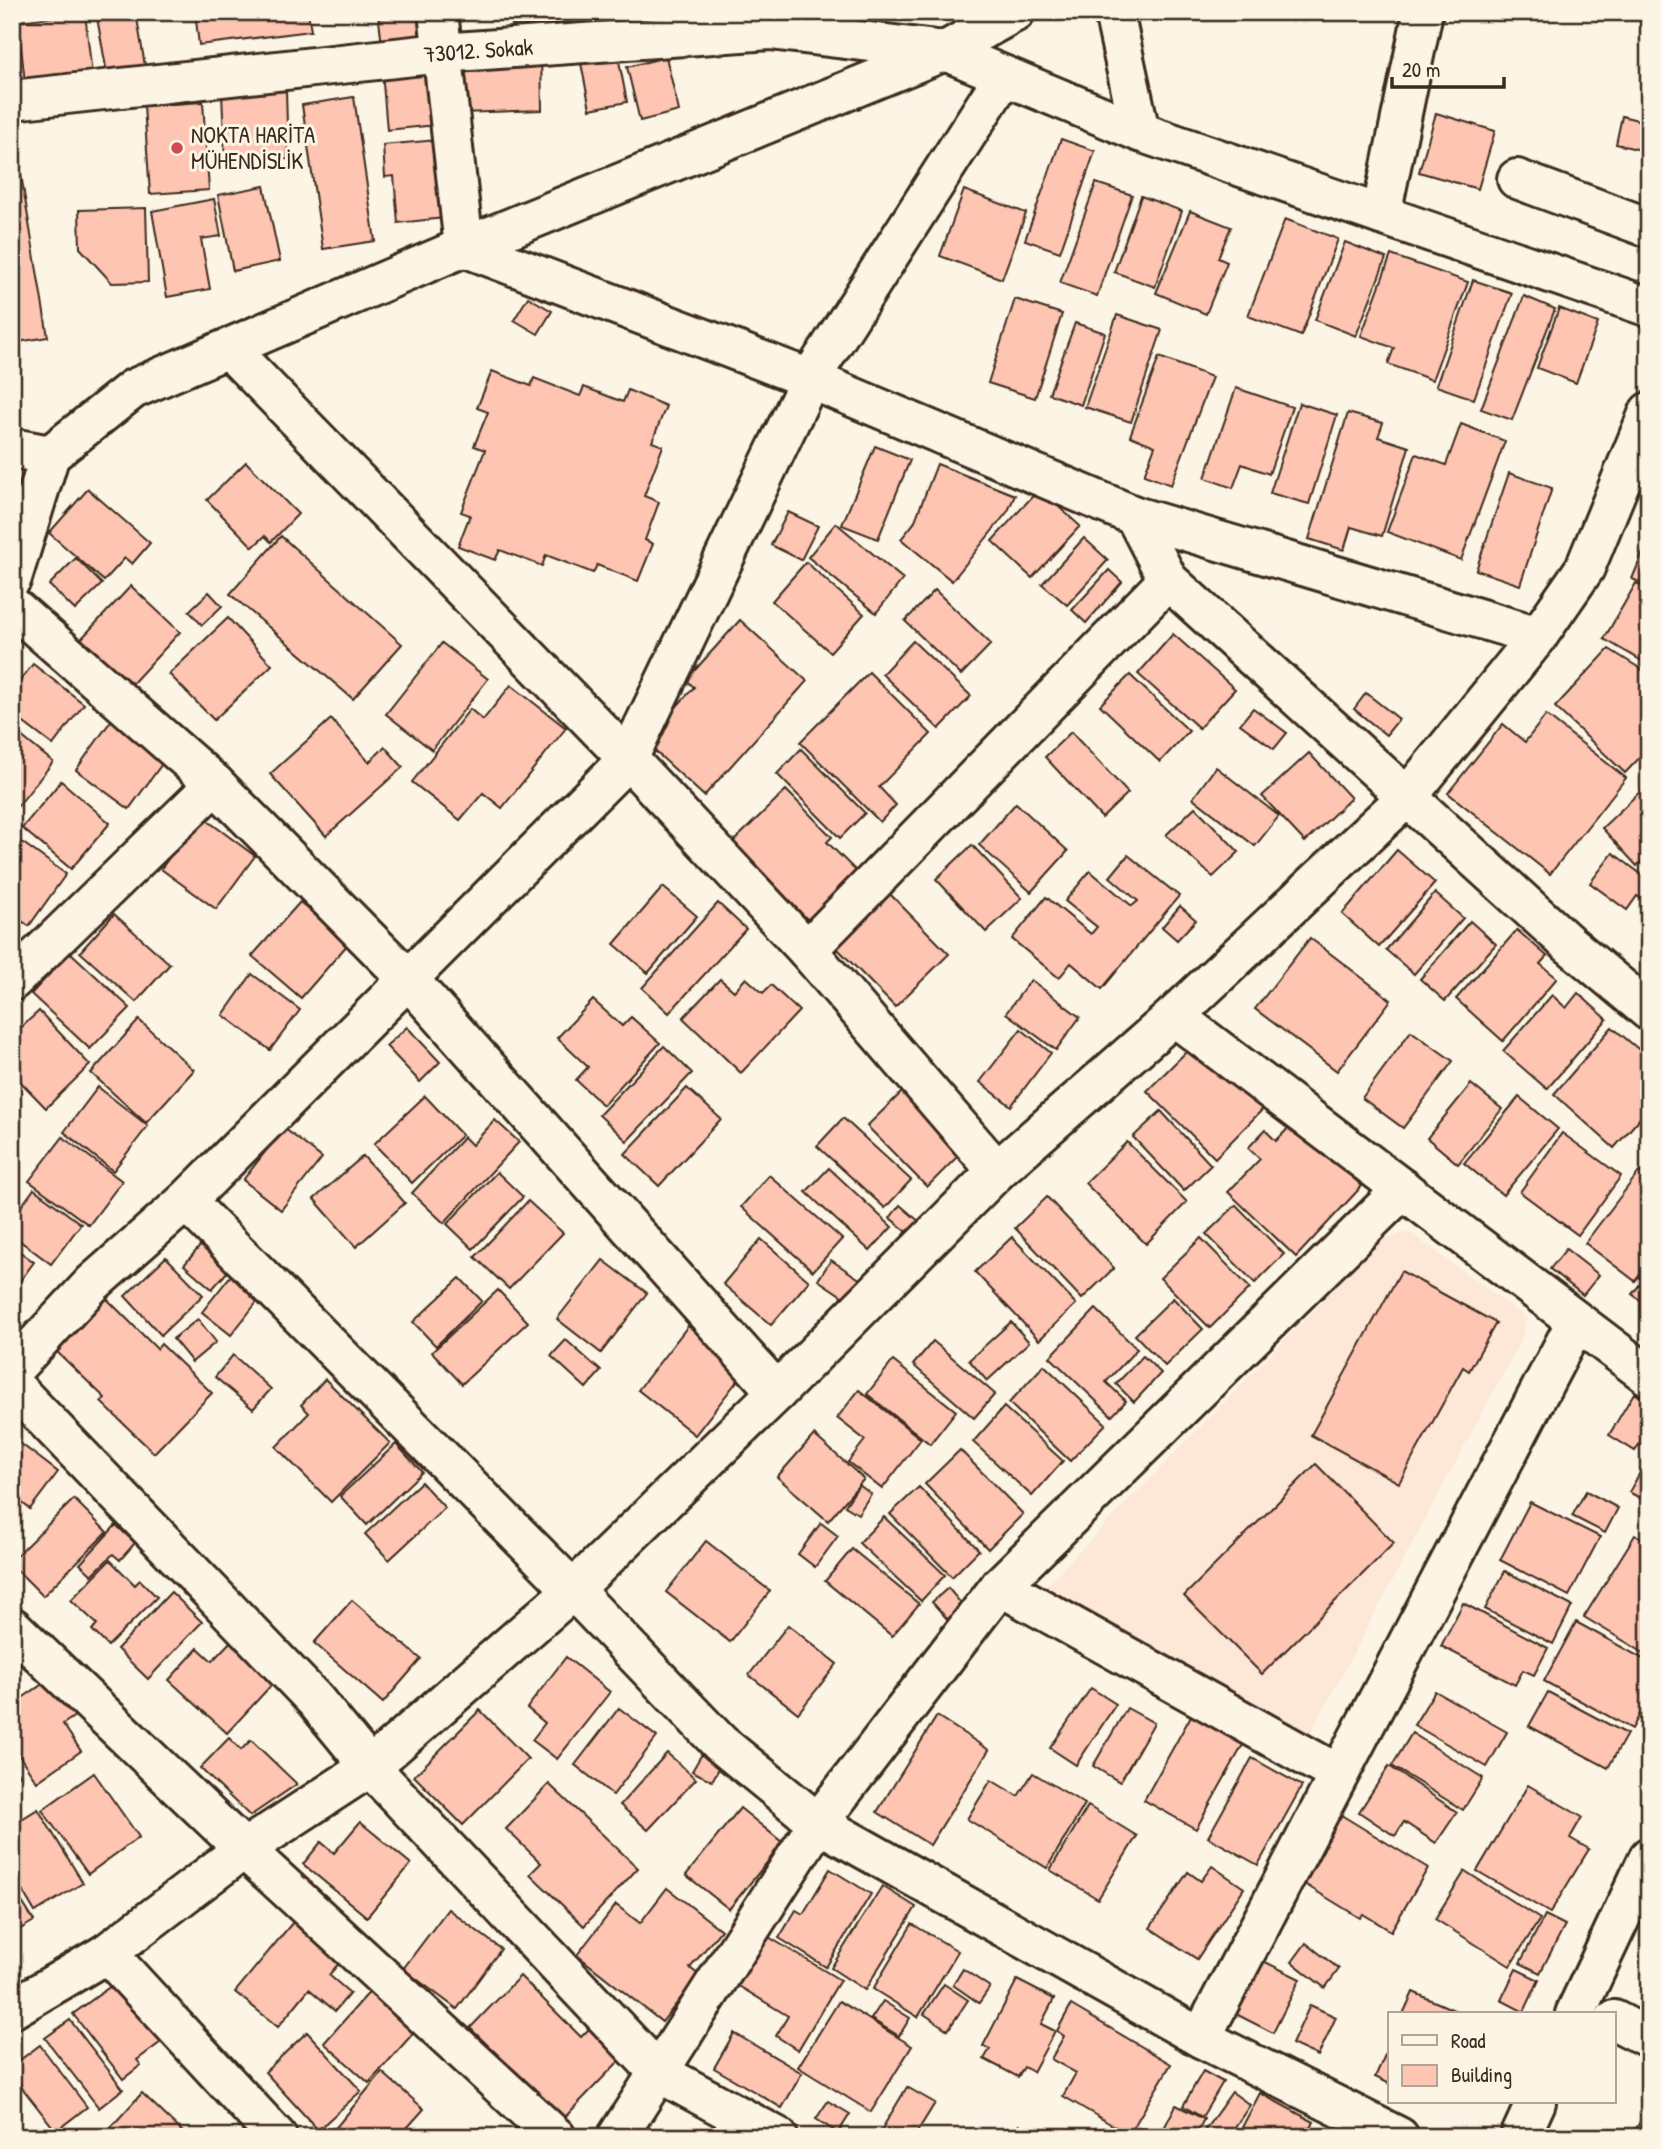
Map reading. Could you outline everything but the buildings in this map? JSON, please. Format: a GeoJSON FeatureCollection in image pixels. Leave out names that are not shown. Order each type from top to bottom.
{"type":"FeatureCollection","features":[{"type":"Feature","properties":{"kind":"street"},"geometry":{"type":"LineString","coordinates":[[438,12],[464,247]]}},
{"type":"Feature","properties":{"kind":"street"},"geometry":{"type":"LineString","coordinates":[[12,578],[50,456],[133,390],[464,247],[945,51],[1015,12]]}},
{"type":"Feature","properties":{"kind":"street"},"geometry":{"type":"LineString","coordinates":[[1114,12],[1140,132]]}},
{"type":"Feature","properties":{"kind":"street"},"geometry":{"type":"LineString","coordinates":[[1381,215],[1423,12]]}},
{"type":"Feature","properties":{"kind":"street","name":"73012. Sokak"},"geometry":{"type":"LineString","coordinates":[[12,100],[441,53],[770,30],[945,51],[1140,132],[1649,307]]}},
{"type":"Feature","properties":{"kind":"street"},"geometry":{"type":"LineString","coordinates":[[12,1370],[93,1283],[186,1201],[628,759],[810,379],[1004,76]]}},
{"type":"Feature","properties":{"kind":"street"},"geometry":{"type":"LineString","coordinates":[[1517,179],[1649,229]]}},
{"type":"Feature","properties":{"kind":"street"},"geometry":{"type":"LineString","coordinates":[[464,247],[810,379],[1135,516],[1538,636]]}},
{"type":"Feature","properties":{"kind":"street"},"geometry":{"type":"LineString","coordinates":[[229,349],[628,759],[807,950],[996,1171]]}},
{"type":"Feature","properties":{"kind":"street"},"geometry":{"type":"LineString","coordinates":[[12,2009],[107,1952],[244,1849],[370,1767],[573,1590],[777,1392],[996,1171],[1174,1016],[1408,796],[1538,636],[1585,568],[1649,412]]}},
{"type":"Feature","properties":{"kind":"street"},"geometry":{"type":"LineString","coordinates":[[12,448],[50,456]]}},
{"type":"Feature","properties":{"kind":"street"},"geometry":{"type":"LineString","coordinates":[[1135,516],[1168,580],[1569,944],[1649,1011]]}},
{"type":"Feature","properties":{"kind":"street"},"geometry":{"type":"LineString","coordinates":[[807,950],[1168,580]]}},
{"type":"Feature","properties":{"kind":"street"},"geometry":{"type":"LineString","coordinates":[[12,606],[215,784],[409,980],[777,1392]]}},
{"type":"Feature","properties":{"kind":"street"},"geometry":{"type":"LineString","coordinates":[[12,981],[215,784]]}},
{"type":"Feature","properties":{"kind":"street"},"geometry":{"type":"LineString","coordinates":[[1174,1016],[1649,1376]]}},
{"type":"Feature","properties":{"kind":"street"},"geometry":{"type":"LineString","coordinates":[[617,2137],[818,1824],[1000,1586],[1403,1189]]}},
{"type":"Feature","properties":{"kind":"street"},"geometry":{"type":"LineString","coordinates":[[186,1201],[573,1590],[720,1743],[818,1824],[1200,2038],[1399,2137]]}},
{"type":"Feature","properties":{"kind":"street"},"geometry":{"type":"LineString","coordinates":[[1200,2038],[1576,1322]]}},
{"type":"Feature","properties":{"kind":"street"},"geometry":{"type":"LineString","coordinates":[[12,1385],[315,1700],[370,1767],[658,2072],[778,2137]]}},
{"type":"Feature","properties":{"kind":"street"},"geometry":{"type":"LineString","coordinates":[[1000,1586],[1338,1774]]}},
{"type":"Feature","properties":{"kind":"street"},"geometry":{"type":"LineString","coordinates":[[21,1648],[556,2137]]}},
{"type":"Feature","properties":{"kind":"street"},"geometry":{"type":"LineString","coordinates":[[1586,2011],[1648,1861]]}},
{"type":"Feature","properties":{"kind":"street"},"geometry":{"type":"LineString","coordinates":[[107,1952],[277,2137]]}},
{"type":"Feature","properties":{"kind":"street"},"geometry":{"type":"LineString","coordinates":[[1616,2022],[1649,2039]]}},
{"type":"Feature","properties":{"kind":"street"},"geometry":{"type":"LineString","coordinates":[[1520,2137],[1535,2104]]}},
{"type":"Feature","properties":{"kind":"shaded area"},"geometry":{"type":"Polygon","coordinates":[[[1409,1232],[1527,1318],[1521,1340],[1304,1746],[1037,1595],[1382,1240],[1409,1232]]]}},
{"type":"Feature","properties":{"kind":"place","name":"NOKTA HARİTA MÜHENDİSLİK"},"geometry":{"type":"Point","coordinates":[177,148]}}]}
